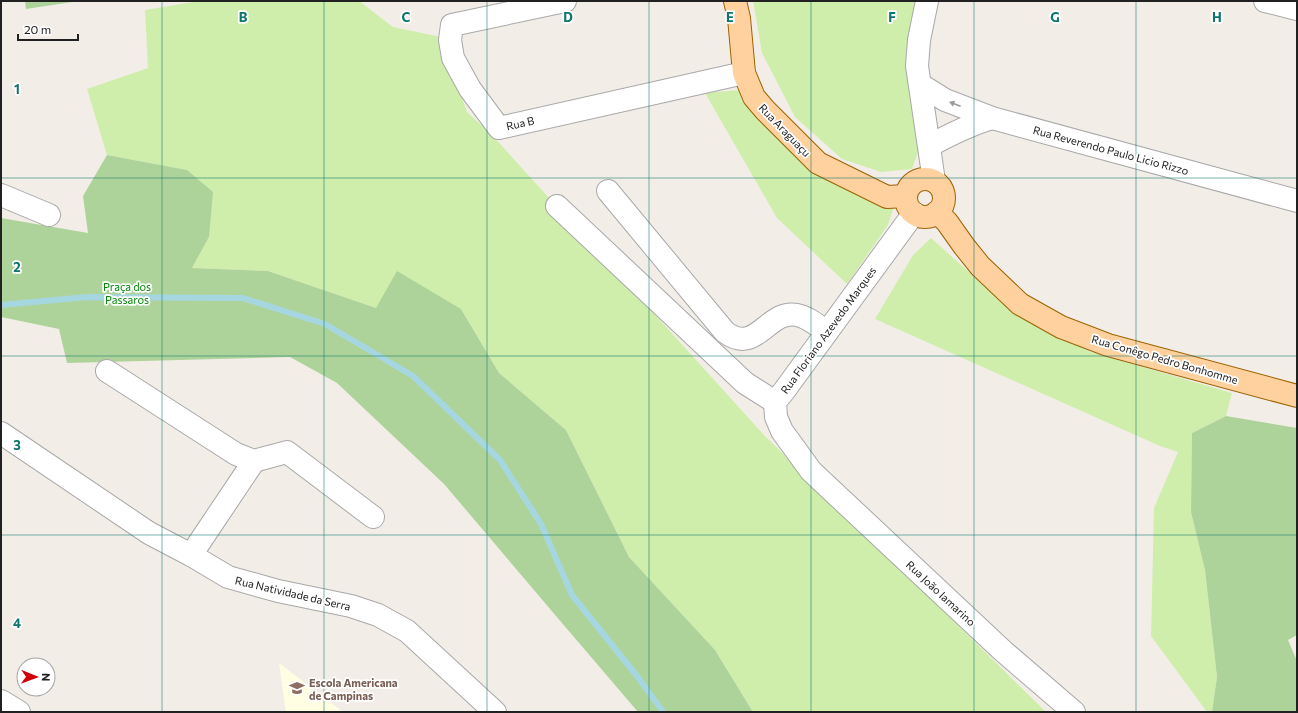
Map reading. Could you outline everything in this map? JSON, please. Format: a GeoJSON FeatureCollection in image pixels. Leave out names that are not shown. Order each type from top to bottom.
{"type":"FeatureCollection","features":[{"type":"Feature","properties":{"kind":"main road","name":"Rua Araguaçu"},"geometry":{"type":"LineString","coordinates":[[736,1],[744,73],[754,97],[765,110],[818,164],[887,197],[910,204]]}},
{"type":"Feature","properties":{"kind":"main road"},"geometry":{"type":"LineString","coordinates":[[922,179],[934,181],[942,190],[944,196],[941,208],[937,212],[925,216],[919,216],[910,204],[908,190],[916,181],[922,179]]}},
{"type":"Feature","properties":{"kind":"main road","name":"Rua Conêgo Pedro Bonhomme"},"geometry":{"type":"LineString","coordinates":[[937,212],[947,222],[980,266],[1020,304],[1061,328],[1108,345],[1297,396]]}},
{"type":"Feature","properties":{"kind":"street","name":"Rua B"},"geometry":{"type":"LineString","coordinates":[[565,1],[452,25],[450,40],[454,58],[470,90],[500,128],[744,73]]}},
{"type":"Feature","properties":{"kind":"street"},"geometry":{"type":"LineString","coordinates":[[927,1],[919,40],[917,66],[934,181]]}},
{"type":"Feature","properties":{"kind":"street"},"geometry":{"type":"LineString","coordinates":[[1265,1],[1297,10]]}},
{"type":"Feature","properties":{"kind":"street","name":"Rua Reverendo Paulo Licio Rizzo"},"geometry":{"type":"LineString","coordinates":[[921,85],[944,100],[992,118],[1297,201]]}},
{"type":"Feature","properties":{"kind":"street"},"geometry":{"type":"LineString","coordinates":[[929,146],[976,122],[992,118]]}},
{"type":"Feature","properties":{"kind":"street"},"geometry":{"type":"LineString","coordinates":[[608,191],[725,332],[734,338],[742,340],[753,337],[775,320],[784,316],[796,315],[804,317],[827,332]]}},
{"type":"Feature","properties":{"kind":"street"},"geometry":{"type":"LineString","coordinates":[[1,195],[49,215]]}},
{"type":"Feature","properties":{"kind":"street","name":"Rua Floriano Azevedo Marques"},"geometry":{"type":"LineString","coordinates":[[811,471],[782,430],[776,417],[774,402],[827,332],[910,204]]}},
{"type":"Feature","properties":{"kind":"street"},"geometry":{"type":"LineString","coordinates":[[557,206],[745,383],[774,402]]}},
{"type":"Feature","properties":{"kind":"street"},"geometry":{"type":"LineString","coordinates":[[107,371],[236,454],[254,461],[287,452],[373,517]]}},
{"type":"Feature","properties":{"kind":"street","name":"Rua Natividade da Serra"},"geometry":{"type":"LineString","coordinates":[[1,433],[149,533],[191,555],[228,578],[278,591],[351,606],[378,615],[407,631],[496,712]]}},
{"type":"Feature","properties":{"kind":"street"},"geometry":{"type":"LineString","coordinates":[[191,555],[254,461]]}},
{"type":"Feature","properties":{"kind":"street","name":"Rua João Iamarino"},"geometry":{"type":"LineString","coordinates":[[811,471],[1003,651],[1074,712]]}},
{"type":"Feature","properties":{"kind":"street"},"geometry":{"type":"LineString","coordinates":[[1,701],[18,712]]}},
{"type":"Feature","properties":{"kind":"shaded area","name":"Escola Americana de Campinas"},"geometry":{"type":"Polygon","coordinates":[[[279,663],[343,712],[286,712],[279,663]]]}},
{"type":"Feature","properties":{"kind":"green space"},"geometry":{"type":"Polygon","coordinates":[[[25,1],[79,1],[26,9],[25,1]]]}},
{"type":"Feature","properties":{"kind":"green space"},"geometry":{"type":"Polygon","coordinates":[[[199,1],[359,1],[393,27],[441,37],[467,112],[492,135],[764,435],[1046,712],[753,712],[715,650],[629,557],[566,430],[499,373],[461,309],[376,308],[268,271],[192,268],[209,237],[187,170],[107,155],[87,89],[148,68],[145,10],[199,1]]]}},
{"type":"Feature","properties":{"kind":"green space"},"geometry":{"type":"Polygon","coordinates":[[[753,1],[920,1],[920,146],[912,169],[881,172],[842,159],[795,117],[762,53],[753,1]]]}},
{"type":"Feature","properties":{"kind":"green space"},"geometry":{"type":"Polygon","coordinates":[[[740,90],[815,170],[894,206],[888,225],[847,284],[777,218],[705,93],[740,90]]]}},
{"type":"Feature","properties":{"kind":"green space","name":"Praça dos Passaros"},"geometry":{"type":"Polygon","coordinates":[[[107,155],[187,170],[213,192],[209,237],[192,268],[268,271],[376,308],[397,271],[461,309],[499,373],[566,430],[629,557],[715,650],[753,712],[638,712],[444,484],[337,383],[290,357],[67,363],[59,329],[1,317],[1,218],[88,233],[83,196],[107,155]]]}},
{"type":"Feature","properties":{"kind":"green space"},"geometry":{"type":"Polygon","coordinates":[[[931,238],[1017,315],[1091,352],[1232,393],[1226,416],[1192,433],[1191,512],[1205,570],[1217,677],[1212,712],[1207,712],[1151,636],[1154,508],[1178,452],[1160,446],[875,319],[913,255],[931,238]]]}},
{"type":"Feature","properties":{"kind":"green space"},"geometry":{"type":"Polygon","coordinates":[[[1226,416],[1297,428],[1297,635],[1288,640],[1297,661],[1297,712],[1212,712],[1217,677],[1205,570],[1191,512],[1192,433],[1226,416]]]}},
{"type":"Feature","properties":{"kind":"waterway"},"geometry":{"type":"LineString","coordinates":[[1,305],[87,297],[243,298],[325,324],[413,376],[500,460],[541,524],[572,595],[637,676],[663,712]]}},
{"type":"Feature","properties":{"kind":"place","name":"Escola Americana de Campinas"},"geometry":{"type":"Point","coordinates":[297,688]}}]}
